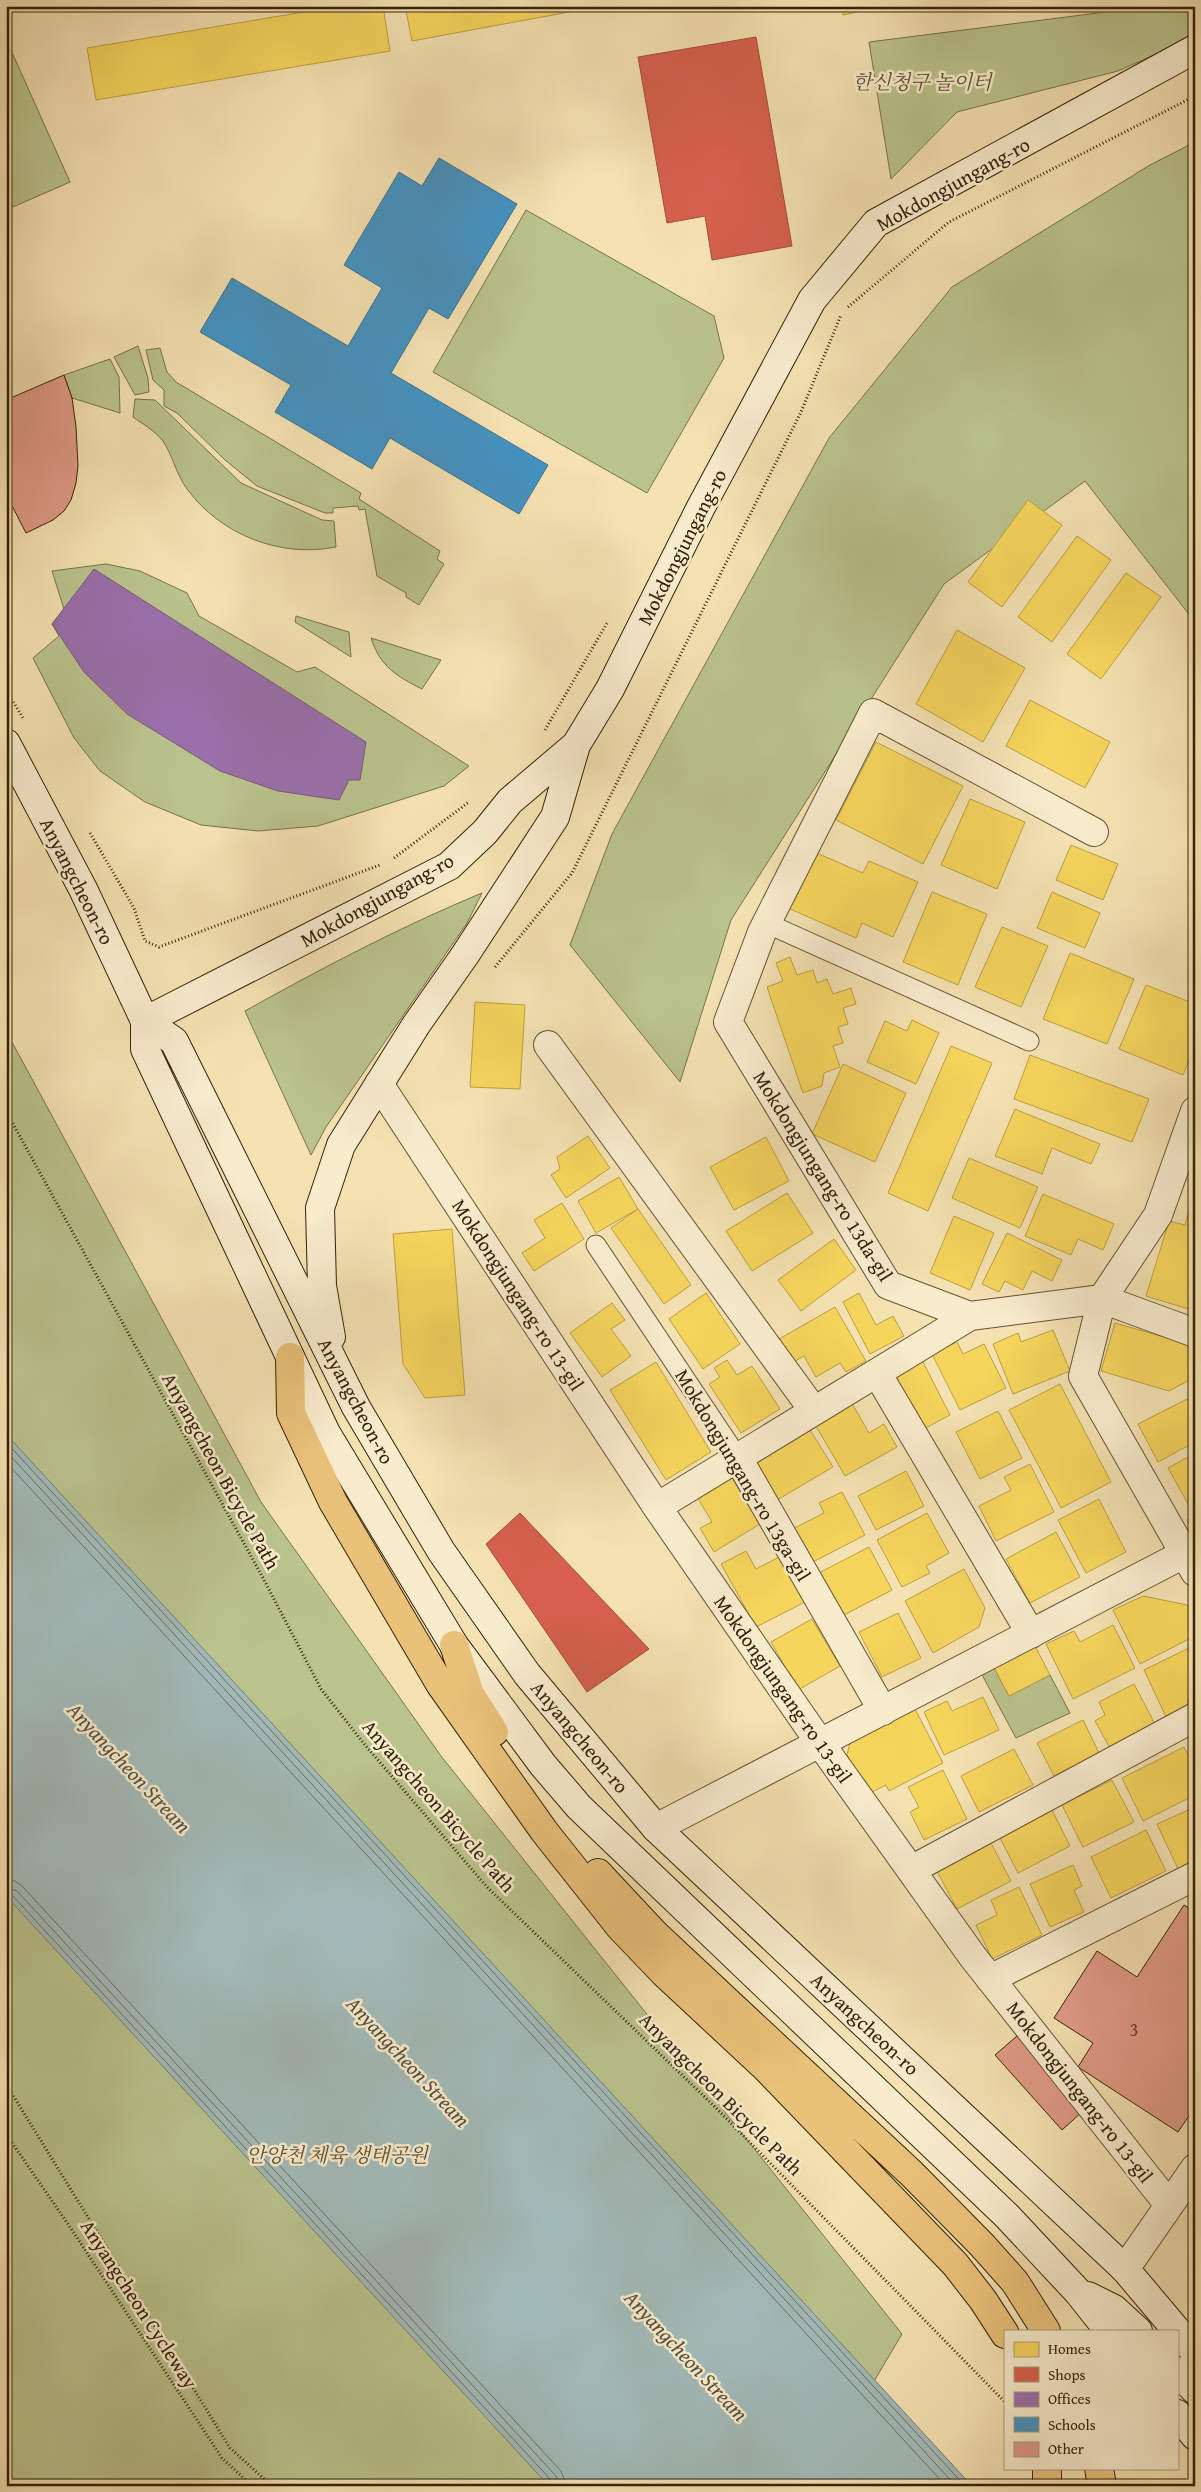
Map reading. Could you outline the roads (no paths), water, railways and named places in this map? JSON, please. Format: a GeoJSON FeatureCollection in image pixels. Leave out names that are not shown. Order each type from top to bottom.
{"type":"FeatureCollection","features":[{"type":"Feature","properties":{"kind":"main road","name":"Mokdongjungang-ro"},"geometry":{"type":"LineString","coordinates":[[145,1021],[449,866],[485,832],[510,800],[576,745],[610,689],[701,507],[812,300],[876,224],[1195,49]]}},
{"type":"Feature","properties":{"kind":"main road","name":"Mokdongjungang-ro 13da-gil"},"geometry":{"type":"LineString","coordinates":[[1094,832],[873,713],[766,923],[728,1022],[888,1285],[970,1316],[1102,1299]]}},
{"type":"Feature","properties":{"kind":"main road","name":"Anyangcheon-ro"},"geometry":{"type":"LineString","coordinates":[[6,743],[83,889],[145,1021],[145,1050],[326,1433],[454,1645],[543,1765],[579,1806],[1008,2216],[1078,2292],[1108,2330]]}},
{"type":"Feature","properties":{"kind":"main road"},"geometry":{"type":"LineString","coordinates":[[336,1368],[322,1286],[320,1208],[341,1145],[379,1084],[555,817],[576,745]]}},
{"type":"Feature","properties":{"kind":"main road","name":"Anyangcheon-ro"},"geometry":{"type":"LineString","coordinates":[[145,1021],[174,1041],[356,1407],[440,1551],[527,1674],[656,1828],[1125,2269],[1176,2330]]}},
{"type":"Feature","properties":{"kind":"main road"},"geometry":{"type":"LineString","coordinates":[[548,1045],[814,1411]]}},
{"type":"Feature","properties":{"kind":"main road","name":"Mokdongjungang-ro 13-gil"},"geometry":{"type":"LineString","coordinates":[[379,1084],[656,1506],[820,1743],[990,1979],[1169,2206]]}},
{"type":"Feature","properties":{"kind":"main road"},"geometry":{"type":"LineString","coordinates":[[656,1828],[1031,1634],[1190,1563],[1083,1376],[1102,1299],[1158,1215],[1195,1111]]}},
{"type":"Feature","properties":{"kind":"main road"},"geometry":{"type":"LineString","coordinates":[[1102,1299],[1195,1333]]}},
{"type":"Feature","properties":{"kind":"main road"},"geometry":{"type":"LineString","coordinates":[[656,1506],[970,1316]]}},
{"type":"Feature","properties":{"kind":"main road"},"geometry":{"type":"LineString","coordinates":[[290,1357],[291,1413],[333,1502],[440,1684],[544,1831],[583,1883],[620,1927],[664,1973],[766,2068],[956,2264],[1004,2332]]}},
{"type":"Feature","properties":{"kind":"main road"},"geometry":{"type":"LineString","coordinates":[[877,1373],[1031,1634]]}},
{"type":"Feature","properties":{"kind":"main road","name":"Mokdongjungang-ro 13ga-gil"},"geometry":{"type":"LineString","coordinates":[[738,1458],[882,1711]]}},
{"type":"Feature","properties":{"kind":"main road"},"geometry":{"type":"LineString","coordinates":[[454,1645],[470,1694],[543,1806],[616,1893],[655,1934],[912,2174],[982,2245],[1015,2282],[1045,2330]]}},
{"type":"Feature","properties":{"kind":"main road"},"geometry":{"type":"LineString","coordinates":[[911,1870],[1195,1717]]}},
{"type":"Feature","properties":{"kind":"main road","name":"Mokdongjungang-ro 13-gil"},"geometry":{"type":"LineString","coordinates":[[990,1979],[1195,1876]]}},
{"type":"Feature","properties":{"kind":"main road"},"geometry":{"type":"LineString","coordinates":[[1125,2269],[1195,2168]]}},
{"type":"Feature","properties":{"kind":"main road"},"geometry":{"type":"LineString","coordinates":[[1078,2292],[1099,2299],[1114,2309],[1137,2330]]}},
{"type":"Feature","properties":{"kind":"main road","name":"Anyangcheon-ro"},"geometry":{"type":"LineString","coordinates":[[1178,2332],[1195,2352]]}},
{"type":"Feature","properties":{"kind":"main road"},"geometry":{"type":"LineString","coordinates":[[1178,2372],[1195,2390]]}},
{"type":"Feature","properties":{"kind":"main road"},"geometry":{"type":"LineString","coordinates":[[1178,2415],[1195,2436]]}},
{"type":"Feature","properties":{"kind":"main road"},"geometry":{"type":"LineString","coordinates":[[1047,2470],[1047,2486]]}},
{"type":"Feature","properties":{"kind":"main road"},"geometry":{"type":"LineString","coordinates":[[1099,2470],[1102,2486]]}},
{"type":"Feature","properties":{"kind":"lane"},"geometry":{"type":"LineString","coordinates":[[766,923],[1029,1040]]}},
{"type":"Feature","properties":{"kind":"lane","name":"Mokdongjungang-ro 13ga-gil"},"geometry":{"type":"LineString","coordinates":[[596,1245],[738,1458]]}},
{"type":"Feature","properties":{"kind":"water","name":"Anyangcheon Stream"},"geometry":{"type":"Polygon","coordinates":[[[6,1434],[972,2486],[549,2486],[6,1896],[6,1434]]]}},
{"type":"Feature","properties":{"kind":"park label","name":"한신청구 놀이터"},"geometry":{"type":"Point","coordinates":[922,82]}},
{"type":"Feature","properties":{"kind":"park label","name":"안양천 체육 생태공원"},"geometry":{"type":"Point","coordinates":[337,2155]}}]}
